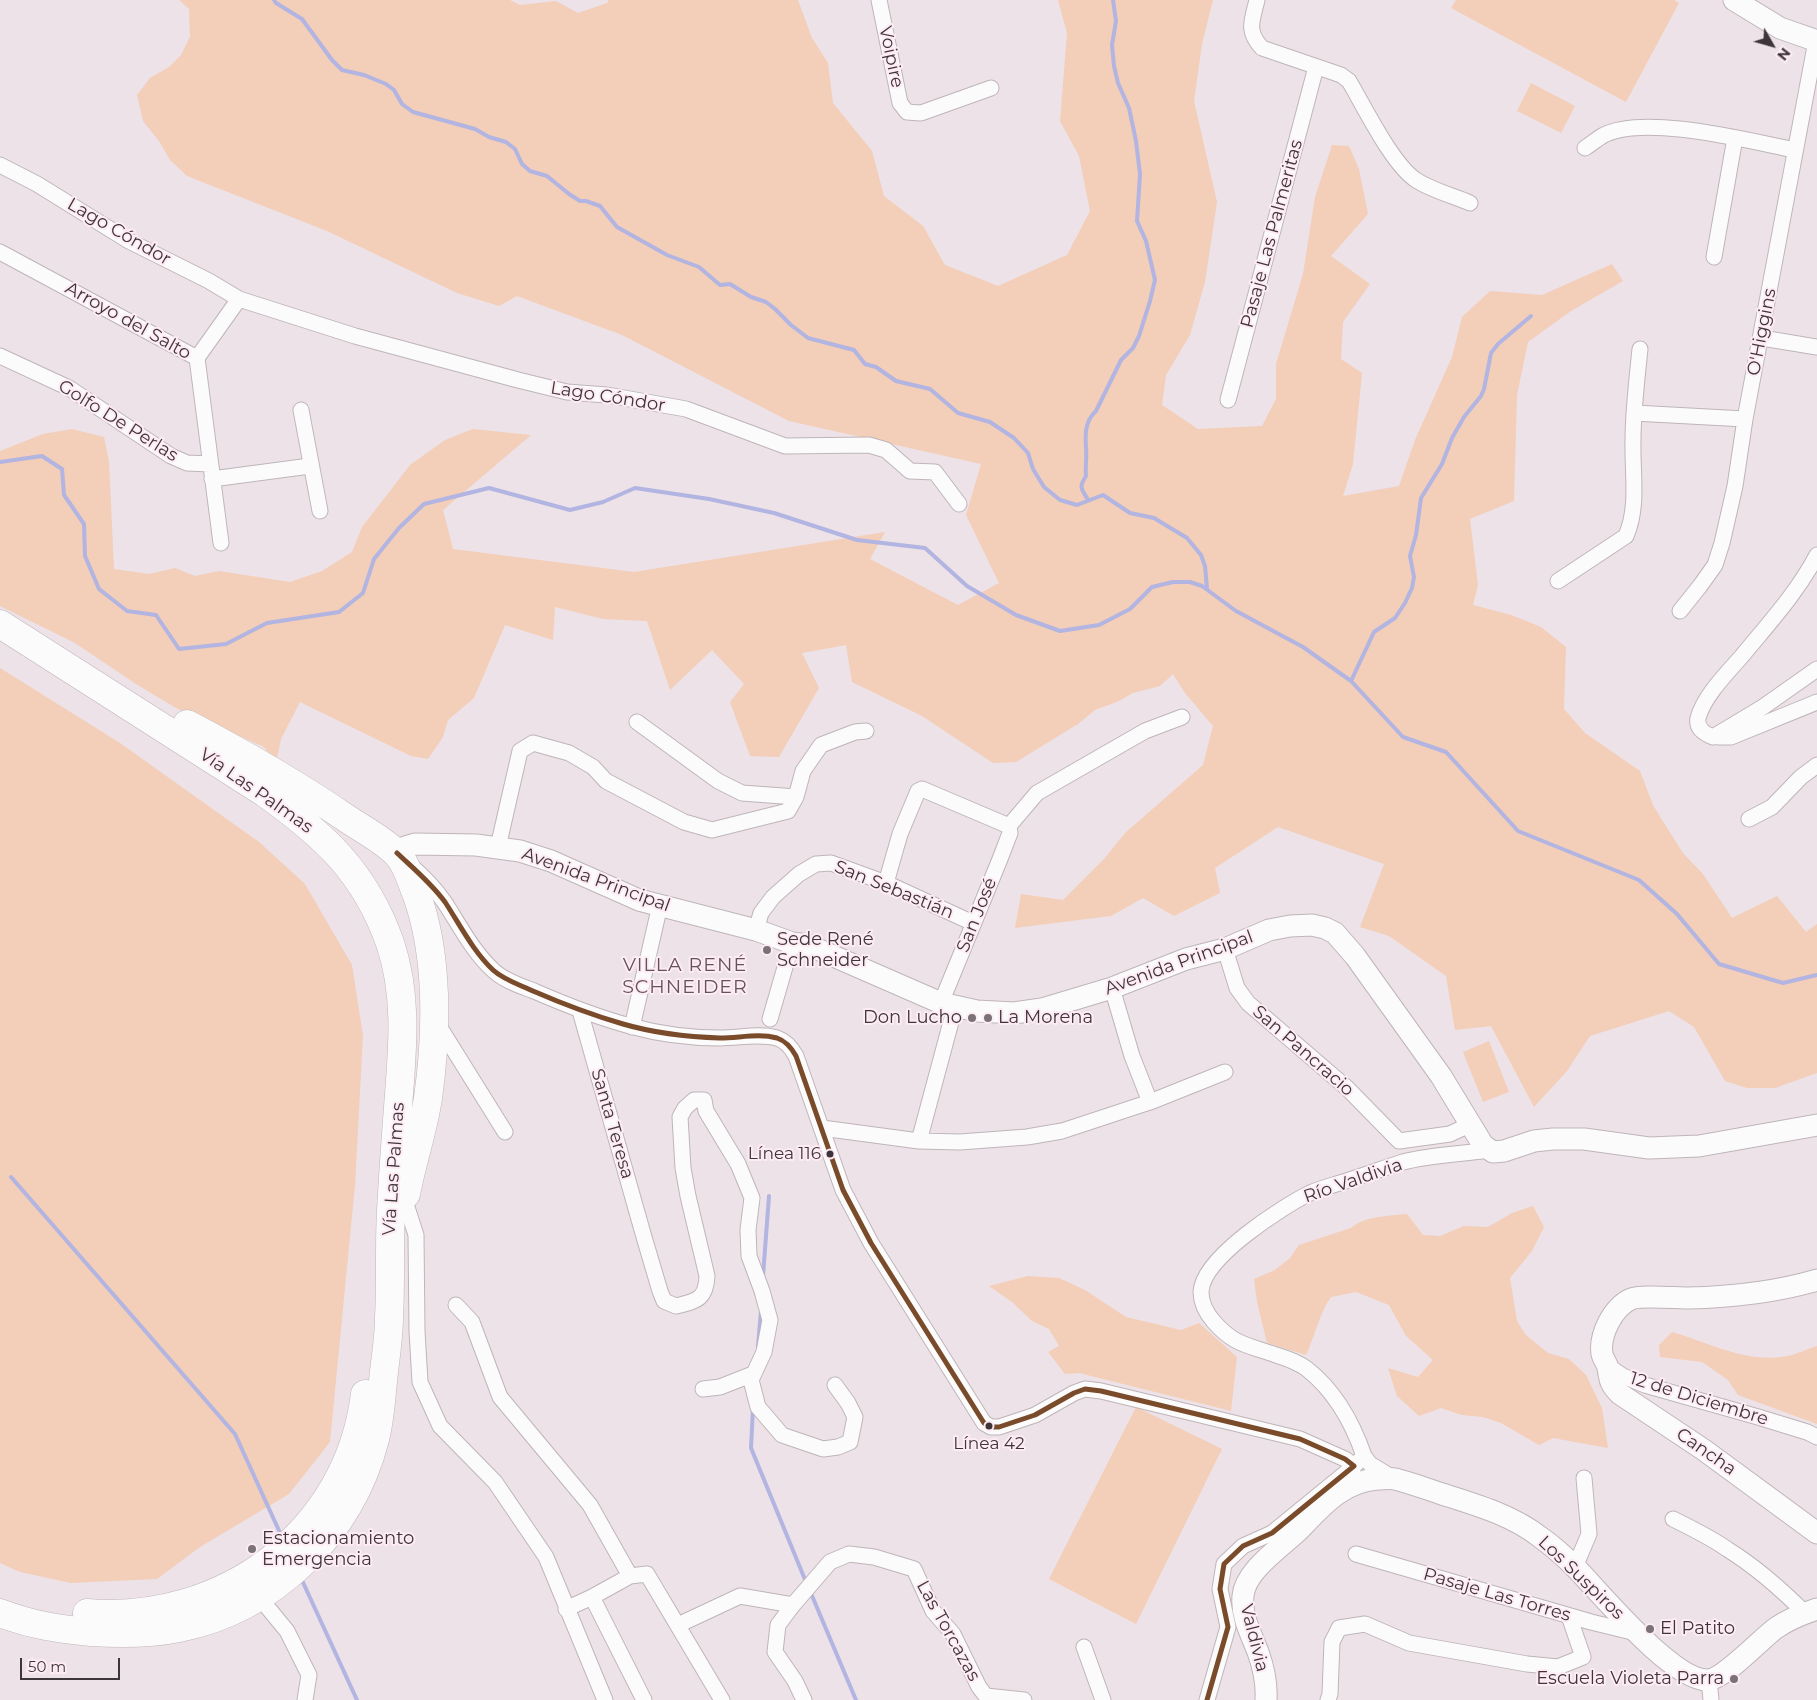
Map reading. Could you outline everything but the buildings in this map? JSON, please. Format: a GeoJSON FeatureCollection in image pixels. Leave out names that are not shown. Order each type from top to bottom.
{"type":"FeatureCollection","features":[{"type":"Feature","properties":{"kind":"highway","name":"Vía Las Palmas"},"geometry":{"type":"LineString","coordinates":[[0,624],[265,793],[317,832],[347,865],[372,902],[392,951],[403,1012],[390,1214],[390,1317],[380,1416],[372,1452],[361,1480],[352,1500],[327,1538],[296,1570],[259,1597],[234,1610],[200,1623],[158,1632],[136,1634],[57,1629],[0,1613]]}},
{"type":"Feature","properties":{"kind":"highway","name":"Vía Las Palmas"},"geometry":{"type":"LineString","coordinates":[[0,640],[92,702],[278,821],[310,846],[337,877],[368,932],[381,974],[386,1018],[379,1126],[372,1334],[364,1403],[355,1439],[344,1467],[322,1505],[294,1540],[260,1568],[223,1590],[184,1605],[143,1613],[101,1614],[47,1610],[0,1595]]}},
{"type":"Feature","properties":{"kind":"highway"},"geometry":{"type":"LineString","coordinates":[[39,648],[252,758],[397,853],[413,885],[426,928],[431,955],[433,1018],[427,1099],[405,1201],[399,1269],[390,1317]]}},
{"type":"Feature","properties":{"kind":"street","name":"Voipire"},"geometry":{"type":"LineString","coordinates":[[879,0],[900,103],[907,112],[920,113],[991,88]]}},
{"type":"Feature","properties":{"kind":"street"},"geometry":{"type":"LineString","coordinates":[[1257,0],[1252,25],[1254,39],[1262,48],[1341,75],[1349,81],[1394,157],[1405,171],[1418,181],[1470,203]]}},
{"type":"Feature","properties":{"kind":"street"},"geometry":{"type":"LineString","coordinates":[[1734,0],[1780,28],[1816,41]]}},
{"type":"Feature","properties":{"kind":"street","name":"O'Higgins"},"geometry":{"type":"LineString","coordinates":[[1680,611],[1715,564],[1722,543],[1735,486],[1745,419],[1762,338],[1816,41]]}},
{"type":"Feature","properties":{"kind":"street","name":"Pasaje Las Palmeritas"},"geometry":{"type":"LineString","coordinates":[[1228,400],[1316,67]]}},
{"type":"Feature","properties":{"kind":"street"},"geometry":{"type":"LineString","coordinates":[[1585,148],[1604,135],[1623,129],[1661,127],[1735,138],[1795,150]]}},
{"type":"Feature","properties":{"kind":"street"},"geometry":{"type":"LineString","coordinates":[[1714,256],[1735,138]]}},
{"type":"Feature","properties":{"kind":"street","name":"Lago Cóndor"},"geometry":{"type":"LineString","coordinates":[[0,165],[37,184],[129,241],[210,281],[239,299],[355,336],[526,382],[567,392],[607,395],[686,409],[785,446],[868,445],[886,450],[910,471],[935,472],[959,504]]}},
{"type":"Feature","properties":{"kind":"street","name":"Arroyo del Salto"},"geometry":{"type":"LineString","coordinates":[[0,252],[197,358],[221,543]]}},
{"type":"Feature","properties":{"kind":"street"},"geometry":{"type":"LineString","coordinates":[[197,358],[239,299]]}},
{"type":"Feature","properties":{"kind":"street"},"geometry":{"type":"LineString","coordinates":[[1762,338],[1817,348]]}},
{"type":"Feature","properties":{"kind":"street"},"geometry":{"type":"LineString","coordinates":[[1558,581],[1626,536],[1630,526],[1634,496],[1634,413],[1640,349]]}},
{"type":"Feature","properties":{"kind":"street","name":"Golfo De Perlas"},"geometry":{"type":"LineString","coordinates":[[0,356],[69,388],[171,456],[187,463],[210,464]]}},
{"type":"Feature","properties":{"kind":"street"},"geometry":{"type":"LineString","coordinates":[[301,410],[310,466],[320,511]]}},
{"type":"Feature","properties":{"kind":"street"},"geometry":{"type":"LineString","coordinates":[[1634,413],[1745,419]]}},
{"type":"Feature","properties":{"kind":"street"},"geometry":{"type":"LineString","coordinates":[[212,479],[310,466]]}},
{"type":"Feature","properties":{"kind":"street"},"geometry":{"type":"LineString","coordinates":[[1817,555],[1792,597],[1721,680],[1704,704],[1698,720],[1699,728],[1705,734],[1713,737],[1731,737],[1817,702]]}},
{"type":"Feature","properties":{"kind":"street"},"geometry":{"type":"LineString","coordinates":[[1713,737],[1817,669]]}},
{"type":"Feature","properties":{"kind":"street"},"geometry":{"type":"LineString","coordinates":[[886,884],[900,834],[918,791],[922,789],[1009,826],[1037,793],[1145,731],[1182,717]]}},
{"type":"Feature","properties":{"kind":"street"},"geometry":{"type":"LineString","coordinates":[[637,722],[718,781],[742,793],[796,797]]}},
{"type":"Feature","properties":{"kind":"street"},"geometry":{"type":"LineString","coordinates":[[498,847],[520,751],[533,744],[569,753],[593,767],[606,781],[684,822],[712,830],[788,811],[796,797],[803,771],[821,745],[855,732],[866,730]]}},
{"type":"Feature","properties":{"kind":"street"},"geometry":{"type":"LineString","coordinates":[[1749,818],[1772,807],[1801,777],[1817,766]]}},
{"type":"Feature","properties":{"kind":"street","name":"San José"},"geometry":{"type":"LineString","coordinates":[[919,1141],[948,1005],[973,923],[1010,833],[1009,826]]}},
{"type":"Feature","properties":{"kind":"street","name":"Avenida Principal"},"geometry":{"type":"LineString","coordinates":[[397,853],[405,847],[414,844],[498,847],[520,851],[551,861],[639,900],[756,930],[792,943],[808,945],[948,1005],[977,1011],[1014,1013],[1042,1009],[1112,988],[1186,959],[1225,949],[1269,930],[1290,926],[1325,928],[1335,933],[1346,943],[1442,1076],[1483,1145],[1489,1150]]}},
{"type":"Feature","properties":{"kind":"street"},"geometry":{"type":"LineString","coordinates":[[397,853],[427,880],[444,901],[465,935],[494,971],[512,982],[580,1011],[632,1027],[691,1036],[722,1038],[765,1036],[777,1038],[791,1047],[796,1056],[843,1190],[871,1243],[984,1423],[991,1427],[999,1427],[1035,1415],[1074,1393],[1085,1389],[1101,1391],[1300,1438],[1339,1456],[1359,1461]]}},
{"type":"Feature","properties":{"kind":"street","name":"San Sebastián"},"geometry":{"type":"LineString","coordinates":[[756,930],[761,913],[773,897],[799,874],[816,864],[831,863],[886,884],[973,923]]}},
{"type":"Feature","properties":{"kind":"street"},"geometry":{"type":"LineString","coordinates":[[632,1027],[660,906]]}},
{"type":"Feature","properties":{"kind":"street"},"geometry":{"type":"LineString","coordinates":[[770,1018],[792,943]]}},
{"type":"Feature","properties":{"kind":"street","name":"San Pancracio"},"geometry":{"type":"LineString","coordinates":[[1225,949],[1237,988],[1248,1003],[1347,1088],[1399,1142],[1450,1134],[1471,1124]]}},
{"type":"Feature","properties":{"kind":"street"},"geometry":{"type":"LineString","coordinates":[[1112,988],[1132,1056],[1150,1102]]}},
{"type":"Feature","properties":{"kind":"street","name":"Santa Teresa"},"geometry":{"type":"LineString","coordinates":[[580,1011],[664,1301],[676,1306],[699,1299],[705,1292],[707,1276],[683,1168],[680,1117],[685,1108],[694,1100],[704,1100],[706,1111],[738,1164],[752,1198],[748,1230],[749,1256],[770,1320],[764,1352],[753,1374]]}},
{"type":"Feature","properties":{"kind":"street"},"geometry":{"type":"LineString","coordinates":[[433,1018],[505,1132]]}},
{"type":"Feature","properties":{"kind":"street"},"geometry":{"type":"LineString","coordinates":[[822,1128],[919,1141],[960,1142],[1028,1137],[1062,1131],[1150,1102],[1225,1072]]}},
{"type":"Feature","properties":{"kind":"street"},"geometry":{"type":"LineString","coordinates":[[1489,1150],[1499,1152],[1534,1141],[1553,1139],[1584,1140],[1649,1148],[1699,1146],[1817,1125]]}},
{"type":"Feature","properties":{"kind":"street","name":"Río Valdivia"},"geometry":{"type":"LineString","coordinates":[[1393,1478],[1370,1464],[1359,1461],[1358,1438],[1347,1417],[1328,1388],[1306,1368],[1276,1354],[1252,1348],[1238,1342],[1215,1323],[1203,1304],[1201,1292],[1204,1279],[1211,1266],[1235,1245],[1277,1212],[1312,1192],[1405,1162],[1489,1150]]}},
{"type":"Feature","properties":{"kind":"street"},"geometry":{"type":"LineString","coordinates":[[405,1201],[416,1235],[417,1331],[420,1382],[440,1426],[495,1482],[546,1557],[605,1700]]}},
{"type":"Feature","properties":{"kind":"street","name":"12 de Diciembre"},"geometry":{"type":"LineString","coordinates":[[1817,1280],[1790,1288],[1727,1295],[1631,1299],[1617,1310],[1606,1324],[1602,1355],[1608,1366],[1623,1376],[1645,1385],[1758,1417],[1807,1432],[1817,1437]]}},
{"type":"Feature","properties":{"kind":"street"},"geometry":{"type":"LineString","coordinates":[[456,1305],[472,1322],[500,1397],[590,1504],[630,1576]]}},
{"type":"Feature","properties":{"kind":"street","name":"Cancha"},"geometry":{"type":"LineString","coordinates":[[1608,1366],[1611,1385],[1620,1394],[1704,1450],[1817,1532]]}},
{"type":"Feature","properties":{"kind":"street"},"geometry":{"type":"LineString","coordinates":[[753,1374],[751,1380],[758,1406],[782,1435],[823,1449],[838,1447],[850,1442],[855,1417],[835,1385]]}},
{"type":"Feature","properties":{"kind":"street"},"geometry":{"type":"LineString","coordinates":[[703,1390],[720,1387],[753,1374]]}},
{"type":"Feature","properties":{"kind":"street"},"geometry":{"type":"LineString","coordinates":[[1348,1486],[1359,1461]]}},
{"type":"Feature","properties":{"kind":"street"},"geometry":{"type":"LineString","coordinates":[[1207,1700],[1228,1627],[1220,1589],[1224,1564],[1243,1546],[1272,1533],[1359,1461]]}},
{"type":"Feature","properties":{"kind":"street","name":"Valdivia"},"geometry":{"type":"LineString","coordinates":[[1266,1700],[1262,1665],[1246,1622],[1243,1606],[1243,1595],[1252,1574],[1302,1527],[1319,1508],[1348,1486],[1369,1480],[1393,1478]]}},
{"type":"Feature","properties":{"kind":"street","name":"Los Suspiros"},"geometry":{"type":"LineString","coordinates":[[1393,1478],[1477,1505],[1515,1521],[1540,1536],[1575,1567],[1656,1651],[1678,1668],[1698,1678],[1710,1690]]}},
{"type":"Feature","properties":{"kind":"street"},"geometry":{"type":"LineString","coordinates":[[1575,1567],[1589,1534],[1584,1478]]}},
{"type":"Feature","properties":{"kind":"street"},"geometry":{"type":"LineString","coordinates":[[1673,1518],[1726,1548],[1811,1611]]}},
{"type":"Feature","properties":{"kind":"street","name":"Las Torcazas"},"geometry":{"type":"LineString","coordinates":[[804,1700],[795,1681],[775,1652],[778,1625],[830,1562],[849,1554],[874,1557],[914,1569],[933,1611],[953,1634],[979,1687],[986,1696],[1024,1700]]}},
{"type":"Feature","properties":{"kind":"street","name":"Pasaje Las Torres"},"geometry":{"type":"LineString","coordinates":[[1356,1554],[1569,1616],[1638,1633]]}},
{"type":"Feature","properties":{"kind":"street"},"geometry":{"type":"LineString","coordinates":[[566,1609],[630,1576],[647,1574],[722,1700]]}},
{"type":"Feature","properties":{"kind":"street"},"geometry":{"type":"LineString","coordinates":[[678,1625],[740,1596],[793,1605]]}},
{"type":"Feature","properties":{"kind":"street"},"geometry":{"type":"LineString","coordinates":[[259,1597],[287,1631],[309,1676],[304,1700]]}},
{"type":"Feature","properties":{"kind":"street"},"geometry":{"type":"LineString","coordinates":[[592,1597],[644,1700]]}},
{"type":"Feature","properties":{"kind":"street"},"geometry":{"type":"LineString","coordinates":[[1710,1690],[1723,1674],[1776,1629],[1789,1620],[1811,1611]]}},
{"type":"Feature","properties":{"kind":"street"},"geometry":{"type":"LineString","coordinates":[[1328,1700],[1330,1694],[1332,1642],[1339,1628],[1365,1624],[1409,1643],[1528,1664],[1558,1667],[1583,1657],[1569,1616]]}},
{"type":"Feature","properties":{"kind":"street"},"geometry":{"type":"LineString","coordinates":[[1084,1647],[1103,1700]]}},
{"type":"Feature","properties":{"kind":"shaded area"},"geometry":{"type":"Polygon","coordinates":[[[179,0],[510,0],[520,5],[556,1],[578,13],[607,3],[609,0],[798,0],[812,38],[828,63],[833,103],[872,151],[884,196],[923,226],[945,265],[998,286],[1067,255],[1090,211],[1079,156],[1060,121],[1067,33],[1058,0],[1213,0],[1202,44],[1194,101],[1217,202],[1205,282],[1190,335],[1166,375],[1162,405],[1198,429],[1262,426],[1276,399],[1276,364],[1303,274],[1315,197],[1332,145],[1349,146],[1359,169],[1368,214],[1331,256],[1370,284],[1343,322],[1341,359],[1362,373],[1353,464],[1343,496],[1399,486],[1415,440],[1452,357],[1462,317],[1490,291],[1542,295],[1612,264],[1623,281],[1571,311],[1528,342],[1517,395],[1514,501],[1470,519],[1478,585],[1473,605],[1511,615],[1541,627],[1566,647],[1564,709],[1585,733],[1640,771],[1653,805],[1664,823],[1683,853],[1703,874],[1732,918],[1777,896],[1806,932],[1817,924],[1817,1073],[1775,1088],[1747,1088],[1725,1081],[1694,1027],[1669,1011],[1590,1036],[1567,1071],[1534,1107],[1491,1026],[1455,1030],[1446,976],[1389,936],[1360,927],[1384,864],[1278,827],[1215,868],[1220,893],[1174,916],[1143,898],[1111,916],[1015,928],[1021,894],[1063,900],[1104,859],[1125,833],[1203,765],[1213,726],[1185,693],[1173,674],[1160,686],[1133,693],[1119,701],[1095,710],[1078,724],[1016,762],[993,763],[922,716],[852,682],[846,645],[802,653],[819,688],[779,757],[750,756],[730,702],[744,684],[712,650],[670,690],[647,621],[603,619],[555,607],[553,640],[505,625],[474,698],[448,720],[443,737],[428,759],[411,756],[300,702],[281,739],[276,763],[264,747],[176,708],[75,643],[0,606],[0,451],[43,434],[72,429],[104,437],[109,461],[114,569],[149,574],[175,568],[195,576],[219,571],[290,582],[322,571],[352,552],[362,527],[410,465],[445,440],[473,429],[531,435],[443,510],[453,549],[634,572],[885,532],[870,559],[958,605],[999,583],[966,515],[981,464],[789,421],[622,335],[517,296],[499,306],[457,293],[327,231],[187,176],[170,160],[159,141],[143,121],[137,95],[150,78],[169,67],[181,55],[190,37],[189,9],[179,0]]]}},
{"type":"Feature","properties":{"kind":"shaded area"},"geometry":{"type":"Polygon","coordinates":[[[1456,0],[1674,0],[1679,3],[1626,102],[1451,8],[1456,0]]]}},
{"type":"Feature","properties":{"kind":"shaded area"},"geometry":{"type":"Polygon","coordinates":[[[1531,83],[1575,106],[1561,133],[1517,111],[1531,83]]]}},
{"type":"Feature","properties":{"kind":"shaded area"},"geometry":{"type":"Polygon","coordinates":[[[0,668],[120,743],[259,842],[305,884],[352,965],[363,1036],[355,1185],[330,1442],[289,1494],[200,1547],[157,1579],[71,1583],[20,1572],[0,1563],[0,668]]]}},
{"type":"Feature","properties":{"kind":"shaded area"},"geometry":{"type":"Polygon","coordinates":[[[1489,1041],[1509,1092],[1483,1102],[1463,1052],[1489,1041]]]}},
{"type":"Feature","properties":{"kind":"shaded area"},"geometry":{"type":"Polygon","coordinates":[[[1533,1206],[1544,1227],[1532,1251],[1510,1278],[1517,1321],[1526,1335],[1548,1353],[1569,1359],[1586,1375],[1602,1408],[1608,1448],[1553,1438],[1539,1445],[1501,1423],[1483,1417],[1462,1415],[1441,1408],[1419,1416],[1397,1396],[1388,1368],[1418,1377],[1433,1360],[1406,1336],[1389,1305],[1356,1292],[1331,1297],[1323,1311],[1306,1355],[1267,1343],[1257,1302],[1254,1279],[1275,1270],[1290,1258],[1299,1245],[1351,1228],[1363,1221],[1377,1217],[1407,1214],[1423,1235],[1440,1236],[1464,1226],[1488,1227],[1512,1213],[1533,1206]]]}},
{"type":"Feature","properties":{"kind":"shaded area"},"geometry":{"type":"Polygon","coordinates":[[[1028,1276],[1059,1278],[1085,1290],[1126,1317],[1181,1330],[1199,1323],[1237,1357],[1231,1411],[1079,1373],[1065,1374],[1048,1352],[1059,1346],[1049,1329],[1032,1321],[1012,1302],[989,1286],[1028,1276]]]}},
{"type":"Feature","properties":{"kind":"shaded area"},"geometry":{"type":"Polygon","coordinates":[[[1672,1332],[1729,1351],[1758,1357],[1788,1356],[1817,1346],[1817,1424],[1738,1395],[1728,1380],[1702,1362],[1660,1357],[1659,1345],[1672,1332]]]}},
{"type":"Feature","properties":{"kind":"shaded area"},"geometry":{"type":"Polygon","coordinates":[[[1136,1407],[1222,1449],[1136,1624],[1049,1579],[1136,1407]]]}},
{"type":"Feature","properties":{"kind":"waterway"},"geometry":{"type":"LineString","coordinates":[[274,0],[302,19],[332,60],[342,70],[364,75],[386,84],[394,90],[402,104],[413,112],[475,129],[489,137],[506,142],[515,149],[522,164],[530,171],[547,176],[580,201],[600,206],[617,227],[667,255],[699,267],[720,285],[730,284],[751,297],[766,302],[808,338],[854,350],[865,364],[876,367],[896,381],[930,389],[958,413],[990,422],[1014,438],[1028,453],[1033,469],[1044,487],[1060,500],[1077,505],[1103,495],[1130,513],[1154,518],[1187,538],[1201,555],[1205,566],[1207,589]]}},
{"type":"Feature","properties":{"kind":"waterway"},"geometry":{"type":"LineString","coordinates":[[1088,500],[1082,486],[1086,476],[1086,428],[1121,360],[1133,348],[1139,336],[1155,280],[1146,241],[1137,221],[1140,174],[1129,108],[1118,83],[1114,66],[1112,45],[1116,21],[1113,0]]}},
{"type":"Feature","properties":{"kind":"waterway"},"geometry":{"type":"LineString","coordinates":[[1351,681],[1374,632],[1395,618],[1412,588],[1414,577],[1410,556],[1416,535],[1421,498],[1442,464],[1452,438],[1464,417],[1481,396],[1491,353],[1498,344],[1531,316]]}},
{"type":"Feature","properties":{"kind":"waterway"},"geometry":{"type":"LineString","coordinates":[[0,462],[42,456],[62,469],[64,495],[84,524],[85,556],[99,589],[127,611],[156,615],[179,649],[226,644],[267,623],[339,612],[363,593],[374,559],[399,528],[424,504],[489,488],[570,510],[603,502],[635,488],[709,499],[774,513],[857,540],[925,548],[967,586],[1016,615],[1060,631],[1099,625],[1130,609],[1152,587],[1173,582],[1190,582],[1202,586],[1236,611],[1303,647],[1351,681],[1403,737],[1446,752],[1518,831],[1639,880],[1677,914],[1719,964],[1783,983],[1817,975]]}},
{"type":"Feature","properties":{"kind":"waterway"},"geometry":{"type":"LineString","coordinates":[[11,1177],[235,1434],[281,1535]]}},
{"type":"Feature","properties":{"kind":"waterway"},"geometry":{"type":"LineString","coordinates":[[763,1276],[769,1196]]}},
{"type":"Feature","properties":{"kind":"waterway"},"geometry":{"type":"LineString","coordinates":[[758,1346],[761,1311]]}},
{"type":"Feature","properties":{"kind":"waterway"},"geometry":{"type":"LineString","coordinates":[[753,1408],[751,1448],[806,1582]]}},
{"type":"Feature","properties":{"kind":"waterway"},"geometry":{"type":"LineString","coordinates":[[301,1578],[357,1700]]}},
{"type":"Feature","properties":{"kind":"waterway"},"geometry":{"type":"LineString","coordinates":[[810,1591],[856,1700]]}},
{"type":"Feature","properties":{"kind":"transit line"},"geometry":{"type":"LineString","coordinates":[[397,853],[440,895],[486,963],[497,974],[507,979],[578,1009],[611,1021],[635,1027],[696,1037],[770,1037],[780,1039],[788,1045],[796,1056],[843,1190],[871,1243],[984,1423],[991,1427],[999,1427],[1035,1415],[1074,1393],[1085,1389],[1101,1391],[1300,1439],[1345,1459],[1354,1466],[1272,1533],[1243,1546],[1224,1564],[1220,1589],[1228,1627],[1207,1700]]}},
{"type":"Feature","properties":{"kind":"place","name":"Sede René Schneider"},"geometry":{"type":"Point","coordinates":[767,950]}},
{"type":"Feature","properties":{"kind":"place","name":"Don Lucho"},"geometry":{"type":"Point","coordinates":[972,1018]}},
{"type":"Feature","properties":{"kind":"place","name":"La Morena"},"geometry":{"type":"Point","coordinates":[988,1018]}},
{"type":"Feature","properties":{"kind":"place","name":"Línea 116"},"geometry":{"type":"Point","coordinates":[830,1154]}},
{"type":"Feature","properties":{"kind":"place","name":"Línea 42"},"geometry":{"type":"Point","coordinates":[989,1426]}},
{"type":"Feature","properties":{"kind":"place","name":"Estacionamiento Emergencia"},"geometry":{"type":"Point","coordinates":[252,1549]}},
{"type":"Feature","properties":{"kind":"place","name":"El Patito"},"geometry":{"type":"Point","coordinates":[1650,1629]}},
{"type":"Feature","properties":{"kind":"place","name":"Escuela Violeta Parra"},"geometry":{"type":"Point","coordinates":[1734,1679]}},
{"type":"Feature","properties":{"kind":"district","name":"VILLA RENÉ SCHNEIDER"},"geometry":{"type":"Point","coordinates":[685,976]}}]}
